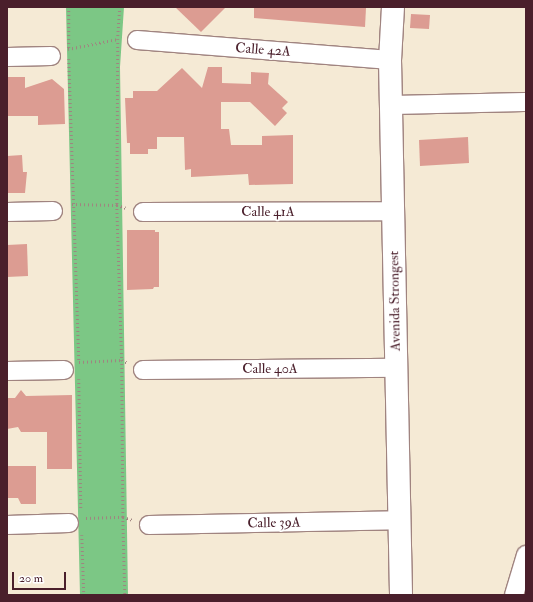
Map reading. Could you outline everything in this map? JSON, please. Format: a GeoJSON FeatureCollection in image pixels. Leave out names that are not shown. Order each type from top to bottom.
{"type":"FeatureCollection","features":[{"type":"Feature","properties":{"kind":"main road","name":"Avenida Strongest"},"geometry":{"type":"LineString","coordinates":[[393,7],[390,60],[397,368],[400,595]]}},
{"type":"Feature","properties":{"kind":"street","name":"Calle 42A"},"geometry":{"type":"LineString","coordinates":[[137,40],[390,60]]}},
{"type":"Feature","properties":{"kind":"street"},"geometry":{"type":"LineString","coordinates":[[7,57],[51,56]]}},
{"type":"Feature","properties":{"kind":"street"},"geometry":{"type":"LineString","coordinates":[[391,104],[526,102]]}},
{"type":"Feature","properties":{"kind":"street"},"geometry":{"type":"LineString","coordinates":[[7,212],[53,211]]}},
{"type":"Feature","properties":{"kind":"street","name":"Calle 41A"},"geometry":{"type":"LineString","coordinates":[[143,212],[393,211]]}},
{"type":"Feature","properties":{"kind":"street","name":"Calle 40A"},"geometry":{"type":"LineString","coordinates":[[143,370],[397,368]]}},
{"type":"Feature","properties":{"kind":"street"},"geometry":{"type":"LineString","coordinates":[[7,371],[75,370]]}},
{"type":"Feature","properties":{"kind":"street","name":"Calle 39A"},"geometry":{"type":"LineString","coordinates":[[148,525],[399,520]]}},
{"type":"Feature","properties":{"kind":"street"},"geometry":{"type":"LineString","coordinates":[[7,524],[75,521]]}},
{"type":"Feature","properties":{"kind":"street"},"geometry":{"type":"LineString","coordinates":[[514,595],[525,562]]}},
{"type":"Feature","properties":{"kind":"path"},"geometry":{"type":"LineString","coordinates":[[69,7],[75,370],[75,521],[84,595]]}},
{"type":"Feature","properties":{"kind":"path"},"geometry":{"type":"LineString","coordinates":[[120,7],[118,39],[117,205],[122,360],[125,595]]}},
{"type":"Feature","properties":{"kind":"path"},"geometry":{"type":"LineString","coordinates":[[69,49],[118,39],[137,40]]}},
{"type":"Feature","properties":{"kind":"path"},"geometry":{"type":"LineString","coordinates":[[73,204],[117,205]]}},
{"type":"Feature","properties":{"kind":"path"},"geometry":{"type":"LineString","coordinates":[[75,370],[122,360],[143,370]]}},
{"type":"Feature","properties":{"kind":"path"},"geometry":{"type":"LineString","coordinates":[[75,521],[123,517],[148,525]]}},
{"type":"Feature","properties":{"kind":"green space"},"geometry":{"type":"Polygon","coordinates":[[[66,7],[124,7],[120,67],[128,595],[80,595],[66,7]]]}},
{"type":"Feature","properties":{"kind":"building"},"geometry":{"type":"Polygon","coordinates":[[[175,7],[226,7],[201,32],[175,7]]]}},
{"type":"Feature","properties":{"kind":"building"},"geometry":{"type":"Polygon","coordinates":[[[254,7],[366,8],[365,27],[254,18],[254,7]]]}},
{"type":"Feature","properties":{"kind":"building"},"geometry":{"type":"Polygon","coordinates":[[[411,14],[430,15],[429,29],[410,28],[411,14]]]}},
{"type":"Feature","properties":{"kind":"building"},"geometry":{"type":"Polygon","coordinates":[[[208,67],[222,67],[222,83],[251,84],[251,72],[269,73],[268,84],[288,102],[282,108],[287,113],[275,126],[250,102],[221,102],[221,129],[229,129],[231,145],[262,145],[262,136],[293,135],[293,184],[249,185],[248,174],[191,177],[191,169],[185,170],[184,137],[157,137],[157,149],[148,149],[148,154],[130,154],[130,143],[127,143],[125,98],[133,98],[133,91],[157,91],[182,68],[202,88],[208,67]]]}},
{"type":"Feature","properties":{"kind":"building"},"geometry":{"type":"Polygon","coordinates":[[[7,77],[25,77],[25,88],[52,79],[64,89],[65,124],[38,125],[38,116],[7,116],[7,77]]]}},
{"type":"Feature","properties":{"kind":"building"},"geometry":{"type":"Polygon","coordinates":[[[468,137],[469,163],[420,166],[419,140],[468,137]]]}},
{"type":"Feature","properties":{"kind":"building"},"geometry":{"type":"Polygon","coordinates":[[[22,155],[23,172],[27,172],[25,193],[7,193],[7,156],[22,155]]]}},
{"type":"Feature","properties":{"kind":"building"},"geometry":{"type":"Polygon","coordinates":[[[127,230],[155,230],[155,232],[159,232],[159,287],[154,287],[153,289],[127,290],[127,230]]]}},
{"type":"Feature","properties":{"kind":"building"},"geometry":{"type":"Polygon","coordinates":[[[27,244],[28,276],[7,277],[7,245],[27,244]]]}},
{"type":"Feature","properties":{"kind":"building"},"geometry":{"type":"Polygon","coordinates":[[[21,390],[26,396],[72,395],[72,469],[47,469],[47,432],[21,432],[18,427],[7,429],[7,398],[15,398],[21,390]]]}},
{"type":"Feature","properties":{"kind":"building"},"geometry":{"type":"Polygon","coordinates":[[[7,466],[36,466],[36,504],[21,504],[18,498],[7,498],[7,466]]]}}]}
